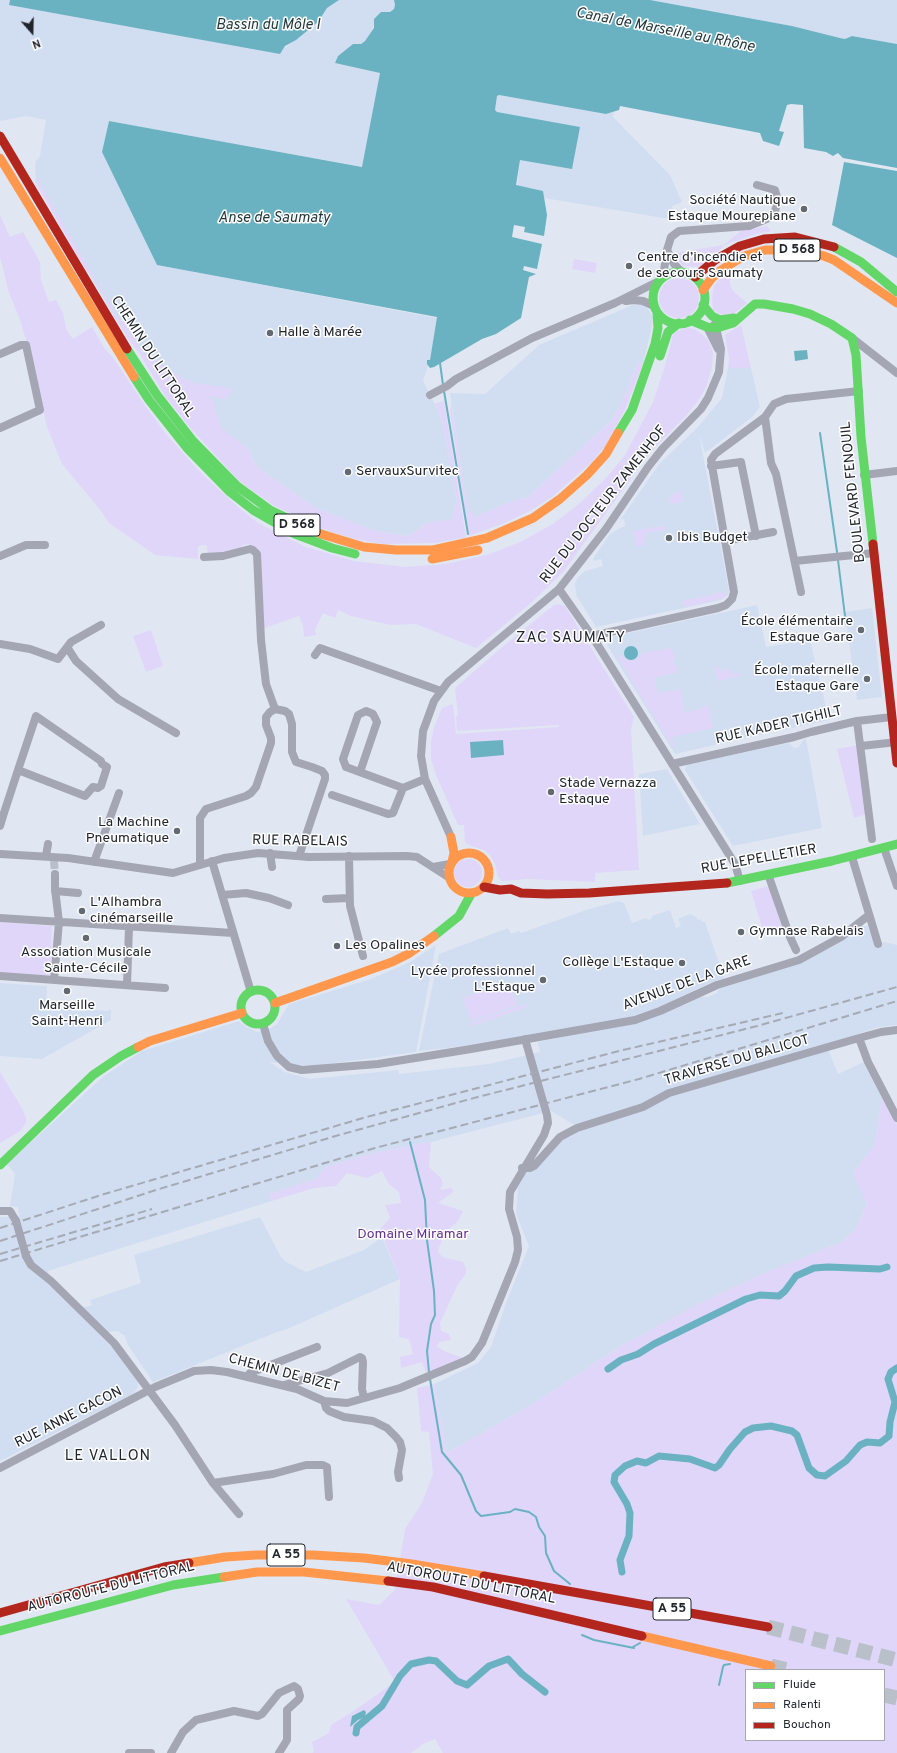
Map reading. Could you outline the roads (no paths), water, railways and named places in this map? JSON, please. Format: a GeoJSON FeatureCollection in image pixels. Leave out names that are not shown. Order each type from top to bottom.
{"type":"FeatureCollection","features":[{"type":"Feature","properties":{"kind":"main road","name":"CHEMIN DU LITTORAL"},"geometry":{"type":"LineString","coordinates":[[0,136],[32,186],[124,344],[157,395],[193,441],[237,486],[270,510],[310,530],[347,543],[378,549],[403,551],[433,550],[450,547],[487,538],[503,532],[533,518],[560,499],[587,475],[601,460],[615,440],[632,410],[655,344],[658,328],[656,309]]}},
{"type":"Feature","properties":{"kind":"main road","name":"CHEMIN DU LITTORAL"},"geometry":{"type":"LineString","coordinates":[[0,158],[137,381],[168,425],[201,464],[230,492],[270,521],[295,534],[321,544],[369,557]]}},
{"type":"Feature","properties":{"kind":"main road","name":"D 568"},"geometry":{"type":"LineString","coordinates":[[695,277],[715,260],[740,246],[770,238],[795,237],[829,245],[841,250],[861,262],[897,292]]}},
{"type":"Feature","properties":{"kind":"main road","name":"D 568"},"geometry":{"type":"LineString","coordinates":[[703,290],[711,279],[721,270],[744,256],[765,250],[795,250],[824,256],[834,260],[897,302]]}},
{"type":"Feature","properties":{"kind":"main road"},"geometry":{"type":"LineString","coordinates":[[656,369],[668,332],[680,323],[690,320],[698,314],[703,305],[703,290],[695,277],[682,272],[672,272],[661,279],[654,289],[653,298],[656,309],[663,318],[671,322],[680,323]]}},
{"type":"Feature","properties":{"kind":"main road"},"geometry":{"type":"LineString","coordinates":[[690,320],[707,327],[717,328],[733,323],[756,304],[793,309],[810,314],[831,324],[852,338]]}},
{"type":"Feature","properties":{"kind":"main road"},"geometry":{"type":"LineString","coordinates":[[703,305],[712,316],[720,320],[727,320],[742,315]]}},
{"type":"Feature","properties":{"kind":"main road","name":"BOULEVARD FENOUIL"},"geometry":{"type":"LineString","coordinates":[[852,338],[856,355],[859,391],[860,437],[864,475],[896,742],[897,763]]}},
{"type":"Feature","properties":{"kind":"main road"},"geometry":{"type":"LineString","coordinates":[[634,424],[644,404]]}},
{"type":"Feature","properties":{"kind":"main road"},"geometry":{"type":"LineString","coordinates":[[517,535],[552,515],[578,495],[603,470],[619,450]]}},
{"type":"Feature","properties":{"kind":"main road"},"geometry":{"type":"LineString","coordinates":[[423,559],[458,555],[500,542]]}},
{"type":"Feature","properties":{"kind":"main road"},"geometry":{"type":"LineString","coordinates":[[383,558],[410,560]]}},
{"type":"Feature","properties":{"kind":"main road","name":"RUE DU DOCTEUR ZAMENHOF"},"geometry":{"type":"LineString","coordinates":[[452,837],[458,845],[470,853]]}},
{"type":"Feature","properties":{"kind":"main road","name":"RUE DU DOCTEUR ZAMENHOF"},"geometry":{"type":"LineString","coordinates":[[451,863],[454,853],[452,837]]}},
{"type":"Feature","properties":{"kind":"main road","name":"RUE LEPELLETIER"},"geometry":{"type":"LineString","coordinates":[[489,877],[498,885],[521,893],[547,894],[589,893],[600,891],[707,885],[740,881],[852,857],[897,844]]}},
{"type":"Feature","properties":{"kind":"main road"},"geometry":{"type":"LineString","coordinates":[[459,891],[471,894],[478,892],[484,887],[489,877],[488,868],[483,859],[470,853],[458,856],[451,863],[448,876],[450,882],[459,891],[463,907]]}},
{"type":"Feature","properties":{"kind":"main road","name":"RUE LEPELLETIER"},"geometry":{"type":"LineString","coordinates":[[484,887],[500,890],[511,889]]}},
{"type":"Feature","properties":{"kind":"main road"},"geometry":{"type":"LineString","coordinates":[[275,1003],[363,974],[408,954],[449,925],[459,916],[471,894]]}},
{"type":"Feature","properties":{"kind":"main road"},"geometry":{"type":"LineString","coordinates":[[263,991],[268,993],[275,1003],[272,1018],[263,1024],[253,1024],[245,1018],[242,1013],[241,1008],[244,998],[252,992],[263,991]]}},
{"type":"Feature","properties":{"kind":"main road"},"geometry":{"type":"LineString","coordinates":[[0,1165],[93,1075],[121,1056],[150,1041],[242,1013]]}},
{"type":"Feature","properties":{"kind":"main road","name":"AUTOROUTE DU LITTORAL"},"geometry":{"type":"LineString","coordinates":[[0,1613],[164,1567],[225,1557],[256,1555],[313,1555],[364,1558],[420,1566],[643,1604],[768,1628]]}},
{"type":"Feature","properties":{"kind":"main road","name":"AUTOROUTE DU LITTORAL"},"geometry":{"type":"LineString","coordinates":[[0,1631],[130,1595],[173,1585],[221,1576],[257,1572],[304,1572],[400,1582],[433,1588],[771,1666]]}},
{"type":"Feature","properties":{"kind":"street"},"geometry":{"type":"LineString","coordinates":[[429,393],[532,338],[615,303],[661,279],[671,237],[679,231],[749,226],[770,218],[775,211],[777,204],[775,190],[756,185]]}},
{"type":"Feature","properties":{"kind":"street"},"geometry":{"type":"LineString","coordinates":[[667,250],[674,264],[682,272]]}},
{"type":"Feature","properties":{"kind":"street"},"geometry":{"type":"LineString","coordinates":[[615,303],[634,300],[643,301],[656,309]]}},
{"type":"Feature","properties":{"kind":"street","name":"RUE DU DOCTEUR ZAMENHOF"},"geometry":{"type":"LineString","coordinates":[[452,837],[425,779],[421,756],[423,731],[434,701],[448,682],[559,589],[606,529],[648,467],[663,448],[701,409],[714,385],[719,372],[721,358],[717,328],[712,316]]}},
{"type":"Feature","properties":{"kind":"street"},"geometry":{"type":"LineString","coordinates":[[707,327],[715,341],[721,358]]}},
{"type":"Feature","properties":{"kind":"street"},"geometry":{"type":"LineString","coordinates":[[852,338],[897,373]]}},
{"type":"Feature","properties":{"kind":"street"},"geometry":{"type":"LineString","coordinates":[[0,354],[21,345],[26,346],[40,410],[0,428]]}},
{"type":"Feature","properties":{"kind":"street"},"geometry":{"type":"LineString","coordinates":[[592,636],[726,606],[732,599],[734,592],[711,460],[715,454],[765,417],[769,409],[779,401],[859,391]]}},
{"type":"Feature","properties":{"kind":"street"},"geometry":{"type":"LineString","coordinates":[[765,417],[770,463],[776,474],[801,592]]}},
{"type":"Feature","properties":{"kind":"street"},"geometry":{"type":"LineString","coordinates":[[711,466],[741,462],[756,536]]}},
{"type":"Feature","properties":{"kind":"street"},"geometry":{"type":"LineString","coordinates":[[864,475],[897,471]]}},
{"type":"Feature","properties":{"kind":"street"},"geometry":{"type":"LineString","coordinates":[[725,541],[772,532]]}},
{"type":"Feature","properties":{"kind":"street"},"geometry":{"type":"LineString","coordinates":[[0,556],[26,545],[46,545]]}},
{"type":"Feature","properties":{"kind":"street"},"geometry":{"type":"LineString","coordinates":[[204,557],[224,556],[250,549],[254,550],[257,554],[261,640],[266,684],[275,709]]}},
{"type":"Feature","properties":{"kind":"street"},"geometry":{"type":"LineString","coordinates":[[794,561],[874,552]]}},
{"type":"Feature","properties":{"kind":"street"},"geometry":{"type":"LineString","coordinates":[[559,589],[592,636],[735,864],[740,881]]}},
{"type":"Feature","properties":{"kind":"street"},"geometry":{"type":"LineString","coordinates":[[0,644],[30,649],[58,659],[72,642],[101,625]]}},
{"type":"Feature","properties":{"kind":"street"},"geometry":{"type":"LineString","coordinates":[[67,647],[76,661],[118,699],[176,733]]}},
{"type":"Feature","properties":{"kind":"street"},"geometry":{"type":"LineString","coordinates":[[315,654],[320,648],[441,691]]}},
{"type":"Feature","properties":{"kind":"street"},"geometry":{"type":"LineString","coordinates":[[200,864],[200,818],[206,809],[252,793],[256,787],[271,738],[266,725],[266,716],[275,709],[285,710],[289,714],[292,724],[292,752],[296,762],[322,771],[325,775],[325,779],[299,856]]}},
{"type":"Feature","properties":{"kind":"street"},"geometry":{"type":"LineString","coordinates":[[360,772],[377,722],[376,717],[373,714],[366,711],[358,715],[343,759],[346,767],[403,788],[425,779]]}},
{"type":"Feature","properties":{"kind":"street"},"geometry":{"type":"LineString","coordinates":[[1,821],[18,770],[36,716],[101,761],[102,764],[107,767],[101,786],[98,788],[93,787],[85,796],[18,770]]}},
{"type":"Feature","properties":{"kind":"street","name":"RUE KADER TIGHILT"},"geometry":{"type":"LineString","coordinates":[[672,764],[794,737],[857,721],[892,717]]}},
{"type":"Feature","properties":{"kind":"street"},"geometry":{"type":"LineString","coordinates":[[857,721],[872,838]]}},
{"type":"Feature","properties":{"kind":"street"},"geometry":{"type":"LineString","coordinates":[[860,746],[896,742]]}},
{"type":"Feature","properties":{"kind":"street"},"geometry":{"type":"LineString","coordinates":[[332,795],[388,814],[393,813],[403,788]]}},
{"type":"Feature","properties":{"kind":"street"},"geometry":{"type":"LineString","coordinates":[[94,862],[119,793]]}},
{"type":"Feature","properties":{"kind":"street"},"geometry":{"type":"LineString","coordinates":[[48,844],[52,858]]}},
{"type":"Feature","properties":{"kind":"street"},"geometry":{"type":"LineString","coordinates":[[884,848],[897,886]]}},
{"type":"Feature","properties":{"kind":"street"},"geometry":{"type":"LineString","coordinates":[[270,853],[272,867]]}},
{"type":"Feature","properties":{"kind":"street","name":"RUE RABELAIS"},"geometry":{"type":"LineString","coordinates":[[0,854],[94,862],[173,873],[212,861],[250,854],[270,853],[299,856],[407,856],[417,857],[448,876]]}},
{"type":"Feature","properties":{"kind":"street"},"geometry":{"type":"LineString","coordinates":[[349,856],[350,898],[363,956]]}},
{"type":"Feature","properties":{"kind":"street"},"geometry":{"type":"LineString","coordinates":[[852,857],[878,944]]}},
{"type":"Feature","properties":{"kind":"street"},"geometry":{"type":"LineString","coordinates":[[212,861],[252,992]]}},
{"type":"Feature","properties":{"kind":"street"},"geometry":{"type":"LineString","coordinates":[[433,867],[451,863]]}},
{"type":"Feature","properties":{"kind":"street"},"geometry":{"type":"LineString","coordinates":[[54,980],[59,922],[55,891],[55,874]]}},
{"type":"Feature","properties":{"kind":"street"},"geometry":{"type":"LineString","coordinates":[[768,874],[796,950]]}},
{"type":"Feature","properties":{"kind":"street"},"geometry":{"type":"LineString","coordinates":[[55,891],[78,893]]}},
{"type":"Feature","properties":{"kind":"street"},"geometry":{"type":"LineString","coordinates":[[222,895],[246,893],[269,898],[288,905]]}},
{"type":"Feature","properties":{"kind":"street"},"geometry":{"type":"LineString","coordinates":[[326,899],[350,898]]}},
{"type":"Feature","properties":{"kind":"street","name":"AVENUE DE LA GARE"},"geometry":{"type":"LineString","coordinates":[[263,1024],[268,1041],[277,1056],[289,1067],[302,1070],[378,1064],[636,1020],[660,1011],[717,985],[798,960],[841,937],[869,915]]}},
{"type":"Feature","properties":{"kind":"street"},"geometry":{"type":"LineString","coordinates":[[0,918],[233,933]]}},
{"type":"Feature","properties":{"kind":"street"},"geometry":{"type":"LineString","coordinates":[[127,985],[129,927]]}},
{"type":"Feature","properties":{"kind":"street"},"geometry":{"type":"LineString","coordinates":[[0,976],[166,988]]}},
{"type":"Feature","properties":{"kind":"street","name":"TRAVERSE DU BALICOT"},"geometry":{"type":"LineString","coordinates":[[522,1168],[530,1168],[534,1166],[560,1137],[577,1128],[643,1107],[670,1093],[880,1032],[897,1030]]}},
{"type":"Feature","properties":{"kind":"street"},"geometry":{"type":"LineString","coordinates":[[859,1038],[868,1062],[897,1118]]}},
{"type":"Feature","properties":{"kind":"street","name":"CHEMIN DE BIZET"},"geometry":{"type":"LineString","coordinates":[[149,1390],[186,1373],[194,1371],[219,1370],[297,1389],[324,1401],[347,1403],[400,1388],[469,1359],[482,1343],[517,1256],[518,1242],[509,1213],[508,1204],[510,1192],[522,1168],[544,1135],[548,1123],[525,1039]]}},
{"type":"Feature","properties":{"kind":"street"},"geometry":{"type":"LineString","coordinates":[[0,1211],[10,1211],[16,1221],[26,1256],[31,1265],[51,1281],[114,1343],[176,1425],[214,1484],[239,1514]]}},
{"type":"Feature","properties":{"kind":"street"},"geometry":{"type":"LineString","coordinates":[[247,1377],[250,1373],[318,1347]]}},
{"type":"Feature","properties":{"kind":"street"},"geometry":{"type":"LineString","coordinates":[[284,1386],[328,1373],[360,1357],[362,1358],[363,1362],[362,1389],[364,1398]]}},
{"type":"Feature","properties":{"kind":"street","name":"RUE ANNE GACON"},"geometry":{"type":"LineString","coordinates":[[0,1468],[149,1390]]}},
{"type":"Feature","properties":{"kind":"street"},"geometry":{"type":"LineString","coordinates":[[324,1401],[326,1408],[329,1411],[344,1417],[373,1421],[387,1428],[396,1437],[400,1442],[402,1450],[398,1472],[399,1478]]}},
{"type":"Feature","properties":{"kind":"street"},"geometry":{"type":"LineString","coordinates":[[214,1484],[273,1474],[306,1465],[323,1465],[327,1468],[329,1497]]}},
{"type":"Feature","properties":{"kind":"street"},"geometry":{"type":"LineString","coordinates":[[171,1753],[183,1732],[196,1720],[234,1711],[258,1716],[262,1714],[279,1693],[294,1686],[298,1689],[300,1696],[299,1699],[287,1710],[287,1740],[279,1753]]}},
{"type":"Feature","properties":{"kind":"street"},"geometry":{"type":"LineString","coordinates":[[128,1753],[151,1753]]}},
{"type":"Feature","properties":{"kind":"water","name":"Bassin du Môle I"},"geometry":{"type":"Polygon","coordinates":[[[10,0],[339,0],[327,8],[318,22],[296,40],[285,46],[280,54],[9,5],[10,0]]]}},
{"type":"Feature","properties":{"kind":"water"},"geometry":{"type":"Polygon","coordinates":[[[394,0],[650,0],[792,26],[845,39],[852,36],[897,44],[897,168],[843,158],[838,153],[833,156],[826,152],[804,148],[803,105],[787,105],[779,131],[784,132],[779,146],[763,141],[760,133],[620,106],[619,110],[606,114],[499,95],[497,96],[495,110],[497,112],[580,127],[572,169],[520,160],[516,185],[543,191],[547,215],[544,236],[524,232],[525,227],[514,225],[512,237],[542,244],[537,269],[524,266],[523,270],[536,274],[529,277],[521,318],[496,334],[482,339],[430,368],[427,364],[427,360],[430,360],[437,317],[157,265],[102,152],[109,121],[362,167],[380,73],[335,63],[338,56],[353,44],[361,44],[365,41],[374,28],[374,19],[381,12],[390,12],[394,9],[394,0]]]}},
{"type":"Feature","properties":{"kind":"water"},"geometry":{"type":"Polygon","coordinates":[[[844,162],[897,171],[897,258],[832,225],[844,162]]]}},
{"type":"Feature","properties":{"kind":"water"},"geometry":{"type":"Polygon","coordinates":[[[807,350],[808,359],[795,361],[794,351],[807,350]]]}},
{"type":"Feature","properties":{"kind":"water"},"geometry":{"type":"Polygon","coordinates":[[[631,646],[636,648],[638,653],[636,658],[631,660],[626,658],[624,653],[626,648],[631,646]]]}},
{"type":"Feature","properties":{"kind":"water"},"geometry":{"type":"Polygon","coordinates":[[[503,740],[504,755],[471,758],[470,742],[503,740]]]}},
{"type":"Feature","properties":{"kind":"water"},"geometry":{"type":"Polygon","coordinates":[[[364,1710],[366,1712],[365,1717],[358,1720],[350,1727],[352,1716],[364,1710]]]}},
{"type":"Feature","properties":{"kind":"waterway"},"geometry":{"type":"LineString","coordinates":[[440,363],[443,385]]}},
{"type":"Feature","properties":{"kind":"waterway"},"geometry":{"type":"LineString","coordinates":[[444,391],[468,534]]}},
{"type":"Feature","properties":{"kind":"waterway"},"geometry":{"type":"LineString","coordinates":[[820,433],[837,552]]}},
{"type":"Feature","properties":{"kind":"waterway"},"geometry":{"type":"LineString","coordinates":[[838,560],[846,624]]}},
{"type":"Feature","properties":{"kind":"waterway"},"geometry":{"type":"LineString","coordinates":[[410,1142],[425,1200],[427,1240],[434,1291],[435,1315],[431,1324],[427,1351],[429,1372]]}},
{"type":"Feature","properties":{"kind":"waterway"},"geometry":{"type":"LineString","coordinates":[[608,1369],[621,1360],[638,1354],[654,1344],[746,1299],[760,1295],[779,1296],[785,1291],[796,1276],[814,1268],[828,1267],[880,1269],[887,1267]]}},
{"type":"Feature","properties":{"kind":"waterway"},"geometry":{"type":"LineString","coordinates":[[622,1572],[620,1560],[629,1536],[630,1513],[627,1504],[614,1482],[615,1475],[625,1466],[637,1461],[646,1463],[659,1456],[690,1459],[715,1468],[745,1432],[753,1428],[771,1426],[792,1431],[797,1435],[809,1468],[817,1475],[825,1476],[846,1461],[860,1445],[867,1442],[880,1443],[889,1436],[890,1422],[895,1402],[888,1379],[891,1372],[897,1368]]}},
{"type":"Feature","properties":{"kind":"waterway"},"geometry":{"type":"LineString","coordinates":[[430,1379],[442,1452],[461,1475],[476,1511],[481,1516],[510,1512],[515,1509],[529,1512],[536,1517],[539,1527],[545,1536],[546,1553],[554,1571],[570,1584]]}},
{"type":"Feature","properties":{"kind":"waterway"},"geometry":{"type":"LineString","coordinates":[[582,1635],[594,1640],[634,1648]]}},
{"type":"Feature","properties":{"kind":"waterway"},"geometry":{"type":"LineString","coordinates":[[633,1647],[640,1643]]}},
{"type":"Feature","properties":{"kind":"waterway"},"geometry":{"type":"LineString","coordinates":[[356,1733],[357,1727],[382,1706],[400,1676],[411,1664],[429,1660],[436,1661],[457,1681],[467,1685],[489,1666],[508,1659],[522,1674],[545,1692]]}},
{"type":"Feature","properties":{"kind":"waterway"},"geometry":{"type":"LineString","coordinates":[[719,1685],[724,1665],[730,1664]]}},
{"type":"Feature","properties":{"kind":"tunnel"},"geometry":{"type":"LineString","coordinates":[[54,861],[55,874]]}},
{"type":"Feature","properties":{"kind":"tunnel"},"geometry":{"type":"LineString","coordinates":[[768,1627],[897,1660]]}},
{"type":"Feature","properties":{"kind":"tunnel"},"geometry":{"type":"LineString","coordinates":[[771,1666],[784,1669]]}},
{"type":"Feature","properties":{"kind":"tunnel"},"geometry":{"type":"LineString","coordinates":[[885,1695],[897,1698]]}},
{"type":"Feature","properties":{"kind":"railway"},"geometry":{"type":"LineString","coordinates":[[0,1241],[156,1190],[339,1135],[474,1098],[757,1026],[897,987]]}},
{"type":"Feature","properties":{"kind":"railway"},"geometry":{"type":"LineString","coordinates":[[0,1261],[375,1148],[639,1079],[897,1001]]}},
{"type":"Feature","properties":{"kind":"railway"},"geometry":{"type":"LineString","coordinates":[[0,1228],[101,1195],[363,1118],[619,1051],[783,1013]]}},
{"type":"Feature","properties":{"kind":"railway"},"geometry":{"type":"LineString","coordinates":[[0,1254],[152,1209]]}},
{"type":"Feature","properties":{"kind":"place","name":"Société Nautique Estaque Mourepiane"},"geometry":{"type":"Point","coordinates":[804,209]}},
{"type":"Feature","properties":{"kind":"place","name":"Centre d’incendie et de secours Saumaty"},"geometry":{"type":"Point","coordinates":[629,266]}},
{"type":"Feature","properties":{"kind":"place","name":"Halle à Marée"},"geometry":{"type":"Point","coordinates":[270,333]}},
{"type":"Feature","properties":{"kind":"place","name":"ServauxSurvitec"},"geometry":{"type":"Point","coordinates":[348,472]}},
{"type":"Feature","properties":{"kind":"place","name":"Ibis Budget"},"geometry":{"type":"Point","coordinates":[669,538]}},
{"type":"Feature","properties":{"kind":"place","name":"École élémentaire Estaque Gare"},"geometry":{"type":"Point","coordinates":[861,630]}},
{"type":"Feature","properties":{"kind":"place","name":"École maternelle Estaque Gare"},"geometry":{"type":"Point","coordinates":[867,679]}},
{"type":"Feature","properties":{"kind":"place","name":"Stade Vernazza Estaque"},"geometry":{"type":"Point","coordinates":[551,792]}},
{"type":"Feature","properties":{"kind":"place","name":"La Machine Pneumatique"},"geometry":{"type":"Point","coordinates":[177,831]}},
{"type":"Feature","properties":{"kind":"place","name":"L'Alhambra cinémarseille"},"geometry":{"type":"Point","coordinates":[82,911]}},
{"type":"Feature","properties":{"kind":"place","name":"Gymnase Rabelais"},"geometry":{"type":"Point","coordinates":[741,932]}},
{"type":"Feature","properties":{"kind":"place","name":"Association Musicale Sainte-Cécile"},"geometry":{"type":"Point","coordinates":[86,938]}},
{"type":"Feature","properties":{"kind":"place","name":"Les Opalines"},"geometry":{"type":"Point","coordinates":[337,946]}},
{"type":"Feature","properties":{"kind":"place","name":"Collège L'Estaque"},"geometry":{"type":"Point","coordinates":[682,963]}},
{"type":"Feature","properties":{"kind":"place","name":"Lycée professionnel L'Estaque"},"geometry":{"type":"Point","coordinates":[543,980]}},
{"type":"Feature","properties":{"kind":"place","name":"Marseille Saint-Henri"},"geometry":{"type":"Point","coordinates":[67,991]}},
{"type":"Feature","properties":{"kind":"district","name":"ZAC SAUMATY"},"geometry":{"type":"Point","coordinates":[571,639]}},
{"type":"Feature","properties":{"kind":"district","name":"LE VALLON"},"geometry":{"type":"Point","coordinates":[108,1457]}},
{"type":"Feature","properties":{"kind":"water label","name":"Canal de Marseille au Rhône"},"geometry":{"type":"Point","coordinates":[665,31]}},
{"type":"Feature","properties":{"kind":"water label","name":"Anse de Saumaty"},"geometry":{"type":"Point","coordinates":[274,219]}},
{"type":"Feature","properties":{"kind":"park label","name":"Domaine Miramar"},"geometry":{"type":"Point","coordinates":[413,1235]}}]}
